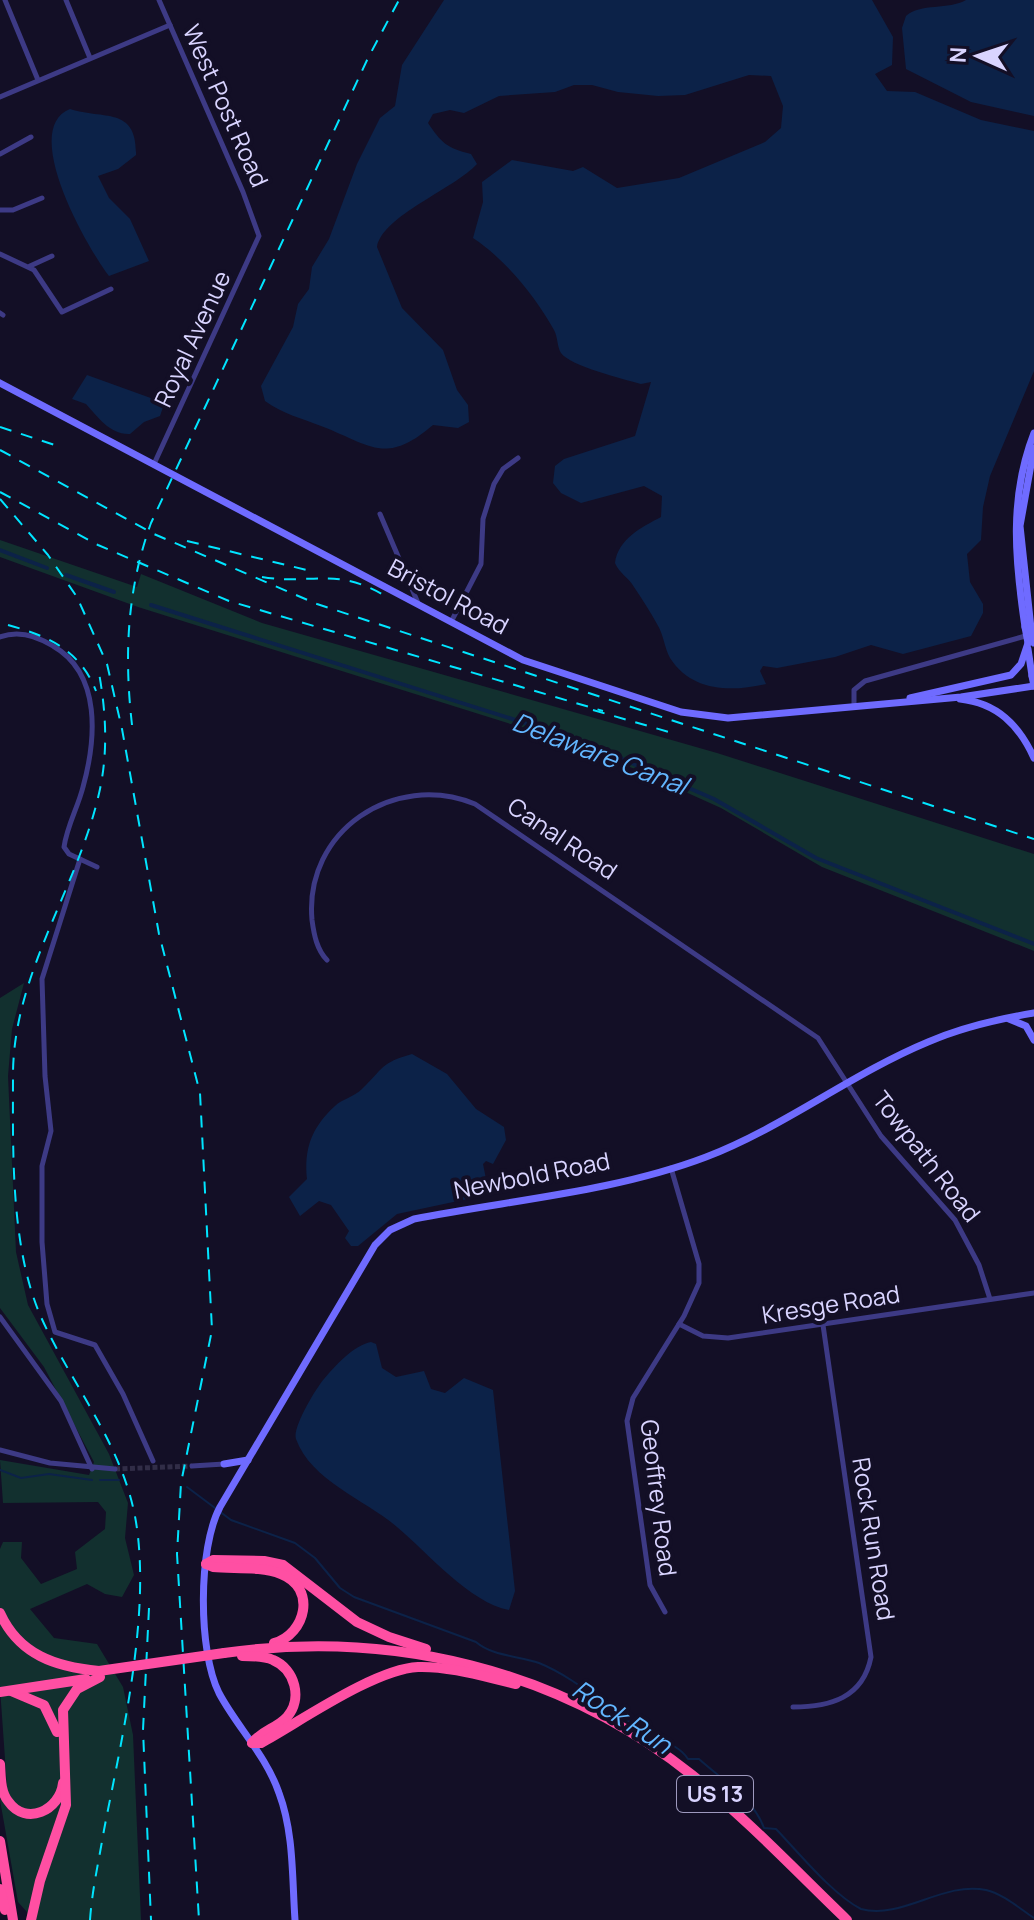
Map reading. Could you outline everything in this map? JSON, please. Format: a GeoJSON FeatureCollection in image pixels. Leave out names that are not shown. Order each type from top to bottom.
{"type":"FeatureCollection","features":[{"type":"Feature","properties":{"kind":"highway"},"geometry":{"type":"LineString","coordinates":[[206,1564],[240,1560],[278,1563],[294,1571],[328,1601],[366,1626],[396,1640],[489,1669]]}},
{"type":"Feature","properties":{"kind":"highway"},"geometry":{"type":"LineString","coordinates":[[206,1564],[279,1573],[299,1589],[304,1607],[298,1628],[283,1640],[257,1648]]}},
{"type":"Feature","properties":{"kind":"highway"},"geometry":{"type":"LineString","coordinates":[[0,1613],[18,1641],[41,1658],[100,1674]]}},
{"type":"Feature","properties":{"kind":"highway","name":"US 13"},"geometry":{"type":"LineString","coordinates":[[2,1689],[257,1648],[319,1645],[382,1648],[489,1669],[575,1702],[668,1757],[717,1796],[847,1920]]}},
{"type":"Feature","properties":{"kind":"highway","name":"US 13"},"geometry":{"type":"LineString","coordinates":[[224,1655],[304,1651],[381,1654],[442,1663],[516,1684],[600,1721],[665,1762],[713,1800],[839,1920]]}},
{"type":"Feature","properties":{"kind":"highway"},"geometry":{"type":"LineString","coordinates":[[242,1656],[277,1662],[290,1673],[295,1687],[295,1702],[288,1715],[252,1743]]}},
{"type":"Feature","properties":{"kind":"highway"},"geometry":{"type":"LineString","coordinates":[[252,1743],[261,1743],[380,1677],[406,1669],[441,1669],[516,1684]]}},
{"type":"Feature","properties":{"kind":"highway"},"geometry":{"type":"LineString","coordinates":[[31,1920],[40,1881],[66,1805],[60,1728],[63,1710],[77,1689],[100,1674]]}},
{"type":"Feature","properties":{"kind":"highway"},"geometry":{"type":"LineString","coordinates":[[0,1764],[3,1792],[15,1809],[38,1814],[59,1799],[63,1779],[53,1719],[40,1702],[2,1689]]}},
{"type":"Feature","properties":{"kind":"highway"},"geometry":{"type":"LineString","coordinates":[[0,1841],[8,1917]]}},
{"type":"Feature","properties":{"kind":"highway"},"geometry":{"type":"LineString","coordinates":[[0,1879],[8,1917]]}},
{"type":"Feature","properties":{"kind":"highway"},"geometry":{"type":"LineString","coordinates":[[0,1889],[8,1917]]}},
{"type":"Feature","properties":{"kind":"main road","name":"Bristol Road"},"geometry":{"type":"LineString","coordinates":[[0,383],[539,667],[694,715],[728,718],[914,701]]}},
{"type":"Feature","properties":{"kind":"main road"},"geometry":{"type":"LineString","coordinates":[[1030,630],[1016,566],[1015,519],[1022,472],[1034,433]]}},
{"type":"Feature","properties":{"kind":"main road"},"geometry":{"type":"LineString","coordinates":[[914,701],[1034,683],[1020,526],[1034,448]]}},
{"type":"Feature","properties":{"kind":"main road"},"geometry":{"type":"LineString","coordinates":[[894,703],[1011,675],[1032,644]]}},
{"type":"Feature","properties":{"kind":"main road"},"geometry":{"type":"LineString","coordinates":[[914,701],[961,699],[988,706],[1016,727],[1034,758]]}},
{"type":"Feature","properties":{"kind":"main road","name":"Newbold Road"},"geometry":{"type":"LineString","coordinates":[[295,1920],[287,1818],[273,1777],[222,1698],[209,1665],[206,1564],[218,1511],[370,1252],[390,1230],[414,1219],[671,1168],[727,1148],[927,1042],[1031,1012]]}},
{"type":"Feature","properties":{"kind":"main road"},"geometry":{"type":"LineString","coordinates":[[1003,1019],[1023,1024],[1034,1040]]}},
{"type":"Feature","properties":{"kind":"main road"},"geometry":{"type":"LineString","coordinates":[[224,1464],[248,1460]]}},
{"type":"Feature","properties":{"kind":"main road"},"geometry":{"type":"LineString","coordinates":[[224,1464],[233,1469],[238,1478]]}},
{"type":"Feature","properties":{"kind":"street"},"geometry":{"type":"LineString","coordinates":[[5,0],[38,81]]}},
{"type":"Feature","properties":{"kind":"street"},"geometry":{"type":"LineString","coordinates":[[66,0],[90,59]]}},
{"type":"Feature","properties":{"kind":"street","name":"West Post Road"},"geometry":{"type":"LineString","coordinates":[[159,0],[258,227]]}},
{"type":"Feature","properties":{"kind":"street"},"geometry":{"type":"LineString","coordinates":[[0,97],[170,25]]}},
{"type":"Feature","properties":{"kind":"street"},"geometry":{"type":"LineString","coordinates":[[0,154],[31,137]]}},
{"type":"Feature","properties":{"kind":"street"},"geometry":{"type":"LineString","coordinates":[[0,209],[13,210],[42,198]]}},
{"type":"Feature","properties":{"kind":"street","name":"Royal Avenue"},"geometry":{"type":"LineString","coordinates":[[154,464],[258,242],[258,227]]}},
{"type":"Feature","properties":{"kind":"street"},"geometry":{"type":"LineString","coordinates":[[0,254],[29,266],[61,312],[111,289]]}},
{"type":"Feature","properties":{"kind":"street"},"geometry":{"type":"LineString","coordinates":[[29,266],[52,256]]}},
{"type":"Feature","properties":{"kind":"street"},"geometry":{"type":"LineString","coordinates":[[451,622],[481,564],[483,519],[494,484],[503,469],[518,458]]}},
{"type":"Feature","properties":{"kind":"street"},"geometry":{"type":"LineString","coordinates":[[380,514],[418,604]]}},
{"type":"Feature","properties":{"kind":"street"},"geometry":{"type":"LineString","coordinates":[[854,706],[854,690],[865,681],[1030,630]]}},
{"type":"Feature","properties":{"kind":"street"},"geometry":{"type":"LineString","coordinates":[[0,637],[17,633],[50,644],[73,662],[86,682],[92,715],[86,773],[64,847],[97,867]]}},
{"type":"Feature","properties":{"kind":"street","name":"Canal Road"},"geometry":{"type":"LineString","coordinates":[[327,960],[315,937],[312,903],[321,863],[335,840],[363,813],[391,799],[425,793],[458,798],[485,809],[805,1026],[830,1052],[849,1082]]}},
{"type":"Feature","properties":{"kind":"street"},"geometry":{"type":"LineString","coordinates":[[80,859],[42,979],[45,1076],[51,1131],[42,1166],[42,1242],[47,1304],[55,1332],[95,1345],[123,1394],[153,1461]]}},
{"type":"Feature","properties":{"kind":"street","name":"Towpath Road"},"geometry":{"type":"LineString","coordinates":[[849,1082],[881,1136],[931,1190],[963,1232],[979,1265],[990,1299]]}},
{"type":"Feature","properties":{"kind":"street","name":"Geoffrey Road"},"geometry":{"type":"LineString","coordinates":[[665,1612],[650,1585],[627,1421],[633,1398],[698,1289],[700,1270],[671,1168]]}},
{"type":"Feature","properties":{"kind":"street","name":"Kresge Road"},"geometry":{"type":"LineString","coordinates":[[679,1324],[718,1338],[1034,1293]]}},
{"type":"Feature","properties":{"kind":"street"},"geometry":{"type":"LineString","coordinates":[[0,1317],[61,1401],[92,1469]]}},
{"type":"Feature","properties":{"kind":"street","name":"Rock Run Road"},"geometry":{"type":"LineString","coordinates":[[793,1707],[820,1706],[844,1698],[863,1678],[871,1657],[823,1325]]}},
{"type":"Feature","properties":{"kind":"street"},"geometry":{"type":"LineString","coordinates":[[0,1450],[50,1463],[115,1469]]}},
{"type":"Feature","properties":{"kind":"street"},"geometry":{"type":"LineString","coordinates":[[192,1466],[224,1464]]}},
{"type":"Feature","properties":{"kind":"green space"},"geometry":{"type":"Polygon","coordinates":[[[0,540],[137,587],[141,574],[262,623],[717,753],[1034,854],[1034,951],[822,867],[721,808],[590,749],[138,607],[0,557],[0,540]]]}},
{"type":"Feature","properties":{"kind":"green space"},"geometry":{"type":"Polygon","coordinates":[[[24,983],[12,1029],[8,1076],[16,1252],[28,1305],[109,1454],[128,1503],[125,1538],[134,1575],[122,1597],[105,1594],[87,1584],[30,1609],[54,1638],[97,1644],[123,1687],[133,1735],[141,1920],[28,1920],[27,1912],[18,1902],[0,1800],[7,1787],[0,1688],[0,1549],[3,1542],[22,1542],[21,1558],[41,1584],[77,1569],[75,1552],[105,1529],[106,1512],[98,1502],[3,1503],[0,1460],[89,1475],[94,1462],[44,1367],[0,1308],[0,998],[24,983]]]}},
{"type":"Feature","properties":{"kind":"water"},"geometry":{"type":"Polygon","coordinates":[[[444,0],[872,0],[893,37],[892,65],[875,74],[887,91],[915,92],[981,120],[1034,131],[1034,371],[990,476],[983,507],[981,540],[967,554],[970,582],[983,604],[983,613],[971,636],[903,654],[871,645],[835,657],[777,668],[763,666],[760,671],[766,684],[753,687],[713,687],[701,683],[689,678],[670,658],[654,619],[615,563],[626,541],[661,517],[662,496],[644,486],[581,503],[561,493],[553,483],[555,466],[564,459],[635,436],[651,382],[641,384],[598,372],[575,363],[561,353],[554,330],[529,292],[497,257],[473,238],[483,202],[482,182],[512,160],[573,171],[583,167],[617,188],[679,178],[765,142],[781,128],[783,106],[771,76],[749,75],[685,95],[658,96],[574,85],[555,92],[499,96],[464,113],[450,110],[433,114],[428,123],[437,135],[450,147],[471,154],[477,164],[392,224],[377,247],[402,308],[443,350],[457,390],[468,405],[469,422],[458,428],[433,425],[402,445],[378,448],[285,413],[265,401],[261,386],[293,327],[298,304],[309,289],[312,267],[329,239],[357,164],[380,118],[395,106],[402,65],[444,0]]]}},
{"type":"Feature","properties":{"kind":"water"},"geometry":{"type":"Polygon","coordinates":[[[966,0],[1034,0],[1034,116],[971,102],[906,69],[902,28],[906,16],[919,9],[966,0]]]}},
{"type":"Feature","properties":{"kind":"water"},"geometry":{"type":"Polygon","coordinates":[[[70,109],[125,122],[135,139],[136,155],[118,169],[98,176],[109,198],[130,219],[149,261],[109,276],[74,217],[54,164],[52,140],[56,121],[70,109]]]}},
{"type":"Feature","properties":{"kind":"water"},"geometry":{"type":"Polygon","coordinates":[[[87,375],[159,401],[163,407],[160,416],[144,422],[130,434],[116,432],[86,404],[72,399],[87,375]]]}},
{"type":"Feature","properties":{"kind":"water"},"geometry":{"type":"Polygon","coordinates":[[[412,1054],[447,1074],[476,1109],[504,1127],[506,1140],[493,1164],[486,1161],[483,1164],[486,1179],[480,1179],[472,1198],[397,1214],[358,1246],[351,1246],[345,1238],[349,1231],[331,1205],[319,1201],[300,1216],[289,1197],[307,1179],[308,1149],[320,1122],[338,1104],[359,1092],[388,1063],[412,1054]]]}},
{"type":"Feature","properties":{"kind":"water"},"geometry":{"type":"Polygon","coordinates":[[[371,1342],[376,1344],[382,1368],[396,1377],[424,1371],[431,1389],[445,1393],[464,1378],[493,1390],[515,1591],[509,1610],[479,1598],[464,1587],[397,1527],[326,1478],[303,1454],[296,1434],[311,1399],[339,1362],[358,1347],[371,1342]]]}},
{"type":"Feature","properties":{"kind":"waterway","name":"Delaware Canal"},"geometry":{"type":"LineString","coordinates":[[0,550],[47,568]]}},
{"type":"Feature","properties":{"kind":"waterway","name":"Delaware Canal"},"geometry":{"type":"LineString","coordinates":[[66,575],[114,592]]}},
{"type":"Feature","properties":{"kind":"waterway","name":"Delaware Canal"},"geometry":{"type":"LineString","coordinates":[[151,605],[579,740],[714,799],[816,858],[1034,944]]}},
{"type":"Feature","properties":{"kind":"waterway","name":"Rock Run"},"geometry":{"type":"LineString","coordinates":[[0,1470],[21,1478],[49,1474],[92,1480]]}},
{"type":"Feature","properties":{"kind":"waterway","name":"Rock Run"},"geometry":{"type":"LineString","coordinates":[[100,1480],[119,1480]]}},
{"type":"Feature","properties":{"kind":"waterway","name":"Rock Run"},"geometry":{"type":"LineString","coordinates":[[187,1487],[231,1520],[295,1543],[315,1558],[340,1588],[354,1597],[490,1650],[554,1670],[634,1725],[675,1747],[688,1759],[699,1759],[745,1799],[764,1828],[776,1829],[828,1884],[861,1909],[892,1909],[970,1889],[999,1895],[1034,1918]]}},
{"type":"Feature","properties":{"kind":"tunnel"},"geometry":{"type":"LineString","coordinates":[[115,1469],[192,1466]]}},
{"type":"Feature","properties":{"kind":"railway"},"geometry":{"type":"LineString","coordinates":[[132,725],[128,673],[132,597],[151,523],[368,58],[399,0]]}},
{"type":"Feature","properties":{"kind":"railway"},"geometry":{"type":"LineString","coordinates":[[0,427],[58,446]]}},
{"type":"Feature","properties":{"kind":"railway"},"geometry":{"type":"LineString","coordinates":[[0,450],[154,534],[317,604],[1034,839]]}},
{"type":"Feature","properties":{"kind":"railway"},"geometry":{"type":"LineString","coordinates":[[0,492],[98,545],[229,601],[603,711]]}},
{"type":"Feature","properties":{"kind":"railway"},"geometry":{"type":"LineString","coordinates":[[0,499],[48,555],[77,597],[107,664],[122,729],[159,934],[200,1093],[212,1330],[181,1483],[177,1554],[199,1920]]}},
{"type":"Feature","properties":{"kind":"railway"},"geometry":{"type":"LineString","coordinates":[[187,541],[311,571]]}},
{"type":"Feature","properties":{"kind":"railway"},"geometry":{"type":"LineString","coordinates":[[262,577],[336,579],[350,581],[382,594]]}},
{"type":"Feature","properties":{"kind":"railway"},"geometry":{"type":"LineString","coordinates":[[8,625],[49,640],[72,655],[96,691]]}},
{"type":"Feature","properties":{"kind":"railway"},"geometry":{"type":"LineString","coordinates":[[90,1920],[132,1676],[140,1596],[140,1558],[136,1522],[120,1467],[53,1342],[31,1289],[15,1197],[13,1073],[16,1036],[24,999],[35,964],[78,860],[100,789],[105,731],[99,673]]}},
{"type":"Feature","properties":{"kind":"railway"},"geometry":{"type":"LineString","coordinates":[[593,710],[669,732]]}},
{"type":"Feature","properties":{"kind":"railway"},"geometry":{"type":"LineString","coordinates":[[149,1608],[143,1730],[151,1920]]}}]}
